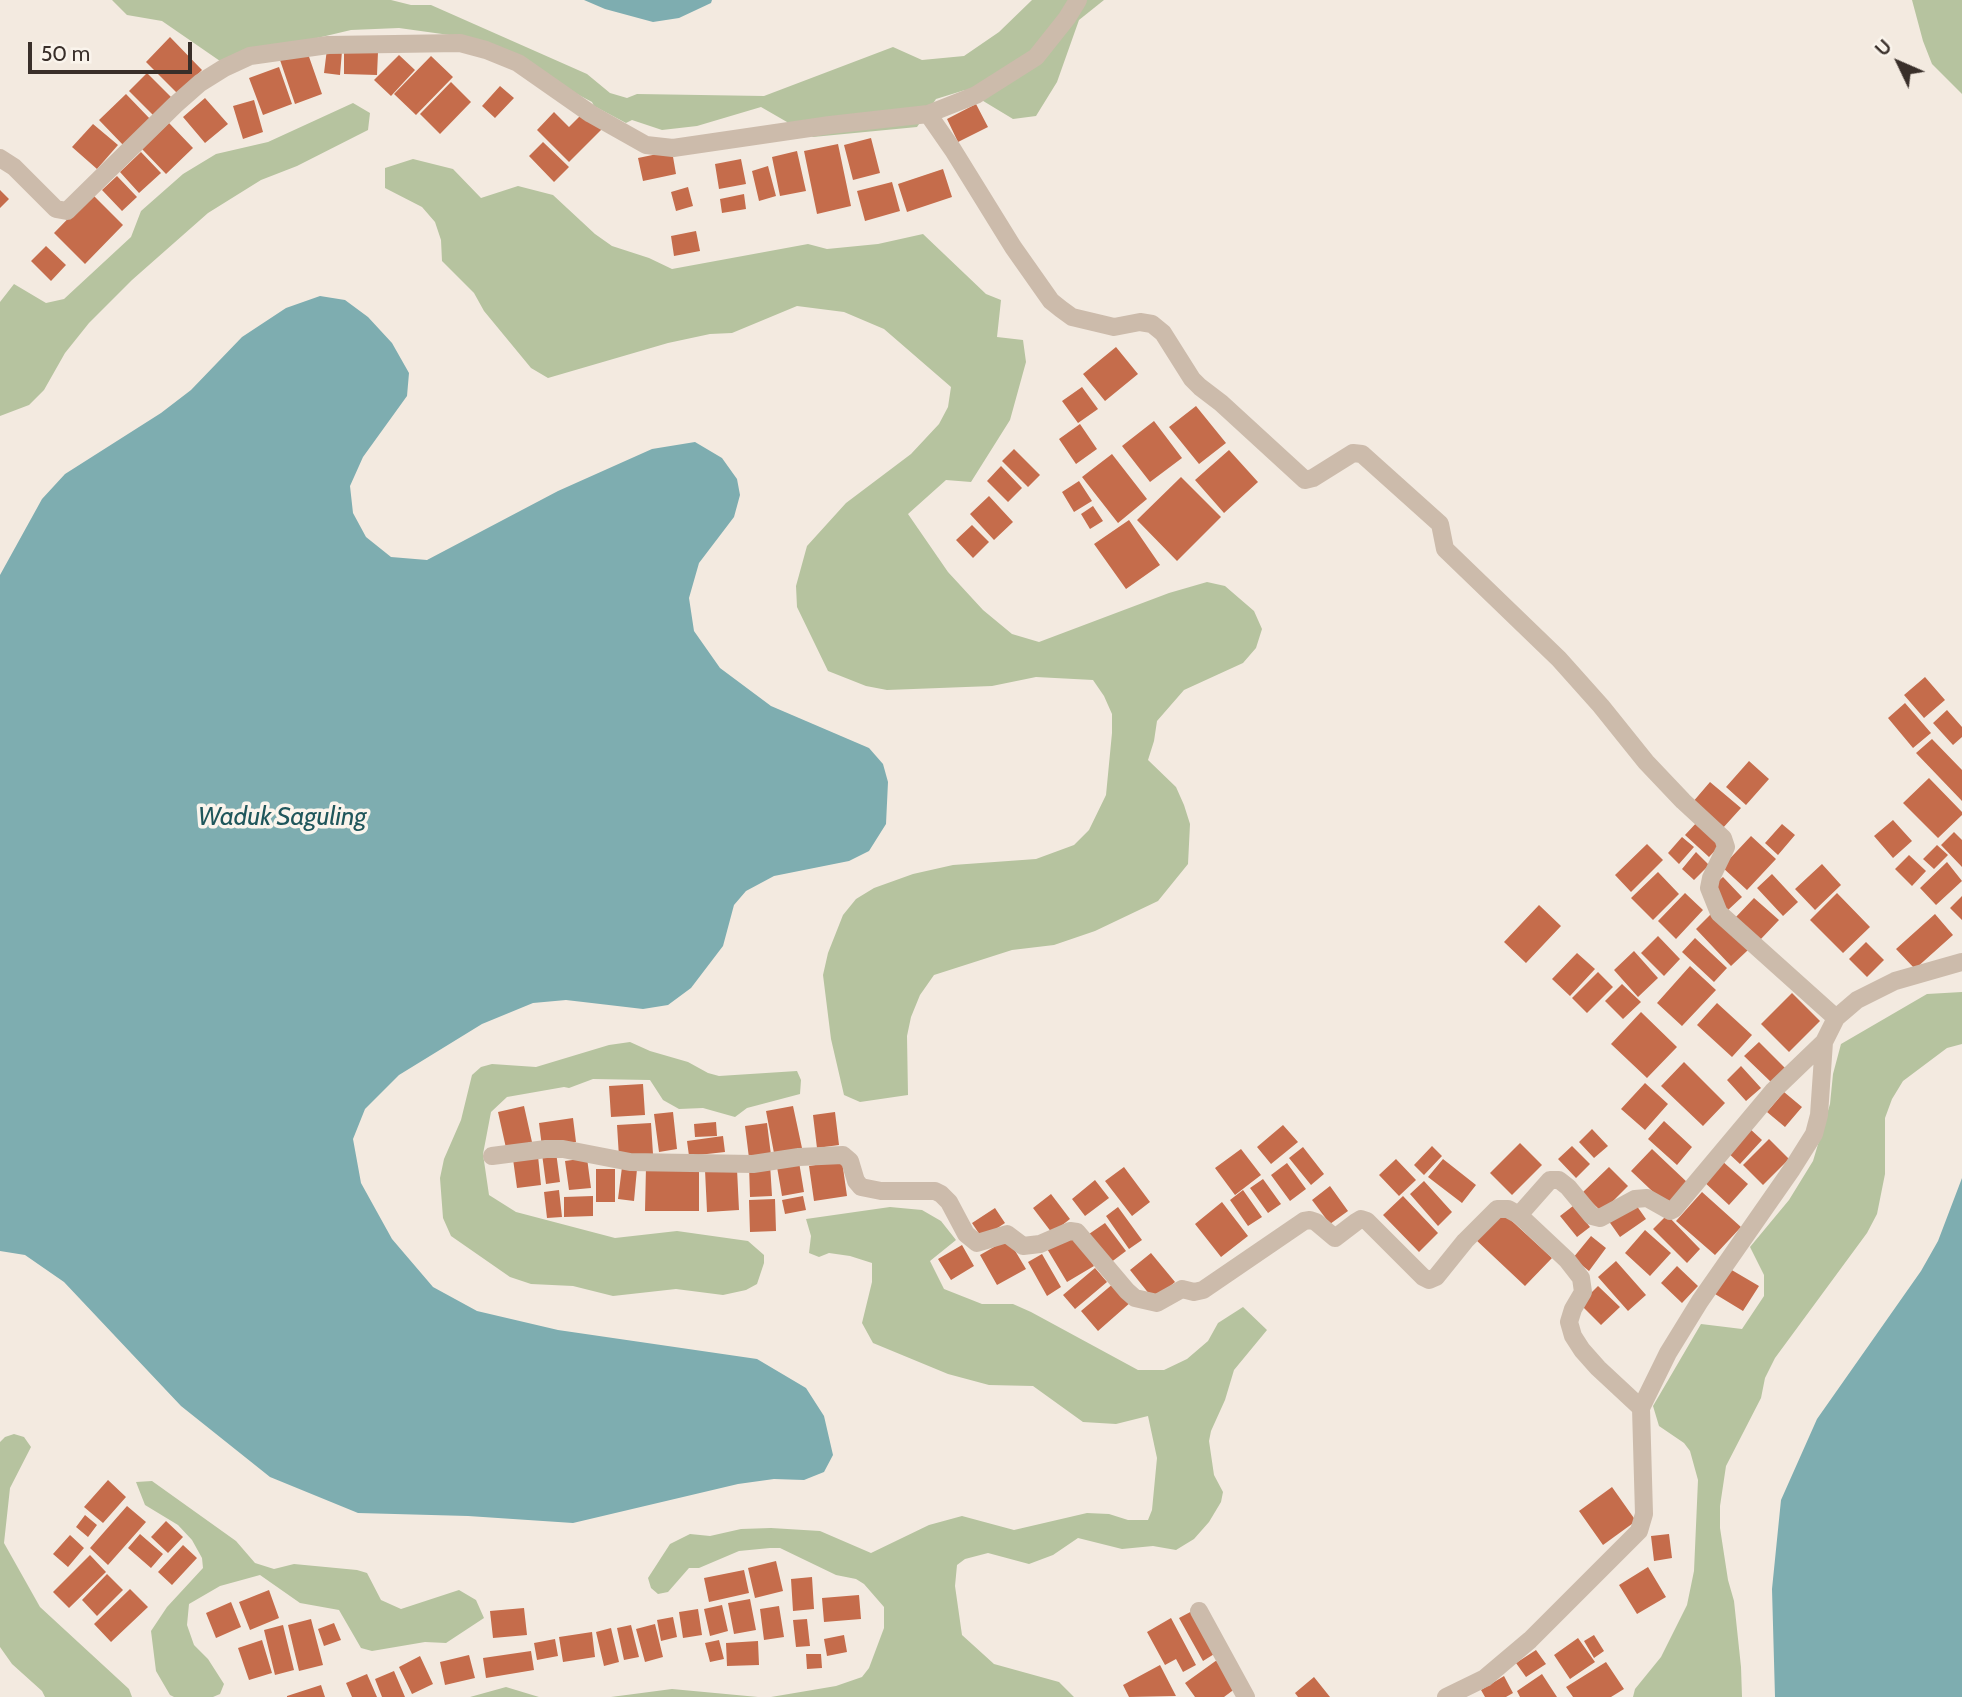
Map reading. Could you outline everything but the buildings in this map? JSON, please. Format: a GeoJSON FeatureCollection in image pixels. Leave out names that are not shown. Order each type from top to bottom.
{"type":"FeatureCollection","features":[{"type":"Feature","properties":{"kind":"street"},"geometry":{"type":"LineString","coordinates":[[0,158],[14,167],[56,209],[67,211],[200,83],[250,56],[328,45],[460,43],[486,50],[518,63],[591,114],[646,145],[673,148],[928,114],[976,95],[1035,57],[1078,0]]}},
{"type":"Feature","properties":{"kind":"street"},"geometry":{"type":"LineString","coordinates":[[928,114],[1051,301],[1072,317],[1114,327],[1140,322],[1152,324],[1163,333],[1192,379],[1222,402],[1303,478],[1313,478],[1353,453],[1362,454],[1440,524],[1445,549],[1559,659],[1646,762],[1723,838],[1726,847],[1709,888],[1719,912],[1836,1018]]}},
{"type":"Feature","properties":{"kind":"street"},"geometry":{"type":"LineString","coordinates":[[1446,1697],[1485,1678],[1531,1640],[1639,1531],[1644,1514],[1641,1408],[1668,1353],[1700,1301],[1814,1134],[1819,1115],[1825,1042],[1836,1018],[1857,1000],[1895,981],[1962,962]]}},
{"type":"Feature","properties":{"kind":"street"},"geometry":{"type":"LineString","coordinates":[[1519,1215],[1550,1180],[1559,1180],[1569,1187],[1592,1216],[1600,1218],[1635,1199],[1647,1198],[1670,1211],[1674,1209],[1773,1091],[1825,1042]]}},
{"type":"Feature","properties":{"kind":"street"},"geometry":{"type":"LineString","coordinates":[[492,1156],[554,1149],[630,1162],[753,1164],[799,1157],[843,1155],[850,1161],[856,1181],[861,1186],[881,1191],[935,1191],[941,1194],[949,1202],[966,1234],[977,1243],[1007,1234],[1023,1246],[1040,1244],[1070,1231],[1077,1232],[1135,1298],[1157,1303],[1182,1289],[1194,1292],[1203,1290],[1304,1221],[1310,1220],[1335,1238],[1361,1219],[1367,1221],[1429,1280],[1441,1271],[1465,1241],[1497,1209],[1508,1209],[1519,1215],[1581,1278],[1583,1292],[1569,1322],[1573,1336],[1598,1368],[1641,1408]]}},
{"type":"Feature","properties":{"kind":"street"},"geometry":{"type":"LineString","coordinates":[[1199,1611],[1245,1697]]}},
{"type":"Feature","properties":{"kind":"green space"},"geometry":{"type":"Polygon","coordinates":[[[112,0],[391,0],[411,5],[431,5],[587,74],[610,93],[627,98],[637,94],[764,96],[893,47],[922,60],[964,56],[999,32],[1032,0],[1104,0],[1079,20],[1057,82],[1036,116],[1013,119],[965,90],[936,99],[917,127],[813,137],[761,107],[697,126],[662,130],[632,120],[626,123],[471,38],[399,28],[351,30],[220,61],[162,21],[127,15],[112,0]]]}},
{"type":"Feature","properties":{"kind":"green space"},"geometry":{"type":"Polygon","coordinates":[[[1912,0],[1962,0],[1962,94],[1932,64],[1912,0]]]}},
{"type":"Feature","properties":{"kind":"green space"},"geometry":{"type":"Polygon","coordinates":[[[353,103],[370,113],[368,130],[297,166],[261,180],[208,213],[132,280],[89,323],[65,353],[44,390],[29,405],[0,416],[0,302],[14,284],[46,303],[64,299],[131,237],[141,211],[183,174],[216,154],[268,142],[353,103]]]}},
{"type":"Feature","properties":{"kind":"green space"},"geometry":{"type":"Polygon","coordinates":[[[413,159],[453,169],[481,198],[518,186],[553,195],[612,246],[672,269],[808,244],[827,249],[878,244],[923,234],[986,294],[1001,300],[997,337],[1023,340],[1026,362],[1010,420],[971,482],[946,480],[908,514],[948,572],[983,610],[1012,634],[1039,642],[1169,593],[1207,582],[1225,586],[1254,611],[1262,629],[1256,648],[1243,663],[1184,690],[1157,721],[1148,760],[1176,787],[1184,805],[1190,824],[1188,864],[1158,901],[1095,931],[1054,945],[1012,950],[934,975],[920,995],[911,1017],[907,1036],[908,1095],[860,1102],[844,1095],[831,1039],[823,975],[828,953],[843,915],[856,899],[874,888],[913,874],[953,865],[1036,859],[1074,845],[1089,830],[1106,795],[1112,733],[1112,714],[1093,680],[1036,677],[992,686],[887,690],[866,686],[828,671],[797,607],[796,586],[807,546],[846,503],[911,454],[939,424],[948,407],[951,387],[884,329],[844,312],[797,306],[732,333],[710,334],[668,343],[548,378],[531,368],[484,311],[474,293],[442,261],[441,240],[435,222],[422,207],[385,188],[385,168],[413,159]]]}},
{"type":"Feature","properties":{"kind":"green space"},"geometry":{"type":"Polygon","coordinates":[[[1962,992],[1962,1044],[1947,1048],[1903,1081],[1892,1099],[1885,1118],[1885,1174],[1877,1214],[1867,1233],[1775,1358],[1765,1378],[1761,1398],[1726,1466],[1720,1506],[1720,1528],[1734,1601],[1742,1697],[1633,1697],[1635,1689],[1661,1657],[1687,1605],[1694,1571],[1698,1480],[1690,1451],[1684,1443],[1659,1426],[1653,1406],[1701,1324],[1742,1329],[1764,1296],[1764,1275],[1750,1247],[1789,1200],[1813,1161],[1830,1104],[1833,1074],[1841,1044],[1927,994],[1962,992]]]}},
{"type":"Feature","properties":{"kind":"green space"},"geometry":{"type":"Polygon","coordinates":[[[630,1042],[719,1076],[797,1071],[801,1080],[800,1094],[747,1108],[735,1117],[703,1108],[679,1109],[663,1100],[650,1080],[593,1079],[569,1088],[507,1097],[491,1112],[483,1154],[489,1195],[516,1212],[615,1238],[677,1231],[748,1241],[764,1255],[764,1263],[757,1284],[746,1290],[723,1295],[676,1289],[613,1296],[573,1286],[531,1284],[510,1277],[451,1236],[443,1218],[440,1178],[444,1159],[461,1120],[472,1075],[481,1067],[492,1064],[536,1067],[609,1045],[630,1042]]]}},
{"type":"Feature","properties":{"kind":"green space"},"geometry":{"type":"Polygon","coordinates":[[[890,1207],[922,1210],[941,1221],[956,1240],[930,1261],[944,1289],[982,1304],[1013,1304],[1138,1370],[1164,1370],[1187,1359],[1208,1341],[1218,1323],[1243,1307],[1267,1330],[1234,1370],[1225,1400],[1211,1431],[1209,1441],[1214,1475],[1223,1492],[1221,1502],[1209,1522],[1194,1539],[1176,1550],[1153,1546],[1122,1549],[1078,1538],[1053,1555],[1029,1564],[988,1553],[965,1559],[957,1565],[955,1586],[962,1635],[994,1664],[1059,1682],[1074,1697],[771,1697],[836,1686],[862,1677],[869,1668],[884,1628],[884,1607],[864,1584],[856,1579],[836,1575],[780,1548],[770,1548],[739,1551],[699,1568],[689,1568],[668,1592],[658,1594],[651,1588],[648,1578],[670,1544],[690,1534],[710,1536],[741,1529],[771,1528],[820,1531],[871,1553],[929,1525],[962,1516],[1014,1530],[1087,1513],[1109,1514],[1128,1520],[1148,1520],[1152,1510],[1157,1458],[1148,1416],[1116,1424],[1083,1422],[1033,1386],[989,1385],[948,1374],[873,1343],[862,1323],[872,1282],[872,1263],[850,1256],[829,1253],[819,1257],[809,1253],[811,1236],[806,1219],[890,1207]]]}},
{"type":"Feature","properties":{"kind":"green space"},"geometry":{"type":"Polygon","coordinates":[[[14,1434],[24,1437],[31,1447],[10,1488],[4,1543],[40,1607],[129,1689],[132,1697],[45,1697],[42,1691],[12,1664],[0,1647],[0,1442],[14,1434]]]}},
{"type":"Feature","properties":{"kind":"green space"},"geometry":{"type":"Polygon","coordinates":[[[152,1481],[236,1541],[255,1563],[274,1569],[294,1564],[367,1573],[381,1600],[401,1609],[459,1590],[476,1600],[484,1618],[446,1643],[425,1642],[372,1651],[361,1648],[339,1610],[300,1603],[260,1575],[220,1586],[189,1604],[187,1625],[194,1645],[208,1659],[224,1684],[220,1694],[213,1697],[174,1697],[170,1695],[156,1671],[151,1631],[167,1607],[203,1568],[202,1558],[192,1540],[178,1525],[145,1505],[136,1482],[152,1481]]]}},
{"type":"Feature","properties":{"kind":"green space"},"geometry":{"type":"Polygon","coordinates":[[[506,1687],[539,1697],[470,1697],[506,1687]]]}},
{"type":"Feature","properties":{"kind":"green space"},"geometry":{"type":"Polygon","coordinates":[[[672,1689],[758,1697],[611,1697],[672,1689]]]}},
{"type":"Feature","properties":{"kind":"water"},"geometry":{"type":"Polygon","coordinates":[[[584,0],[712,0],[711,3],[679,18],[653,22],[605,9],[584,0]]]}},
{"type":"Feature","properties":{"kind":"water","name":"Waduk Saguling"},"geometry":{"type":"Polygon","coordinates":[[[320,296],[345,300],[368,317],[392,343],[409,373],[407,396],[363,457],[350,486],[353,513],[366,537],[391,557],[427,560],[558,491],[652,449],[695,442],[722,458],[737,479],[740,495],[734,517],[699,563],[689,598],[694,631],[720,668],[771,706],[869,748],[883,764],[888,782],[886,824],[869,851],[849,861],[774,876],[746,891],[734,905],[723,946],[691,988],[668,1005],[643,1009],[566,1000],[533,1003],[482,1024],[399,1075],[365,1109],[353,1139],[361,1183],[392,1239],[433,1287],[477,1311],[558,1330],[757,1359],[806,1388],[824,1416],[833,1455],[824,1472],[804,1480],[774,1479],[738,1484],[573,1523],[468,1516],[358,1513],[270,1477],[181,1406],[64,1282],[25,1255],[0,1251],[0,575],[42,499],[65,474],[161,413],[191,390],[242,337],[286,308],[320,296]]]}},
{"type":"Feature","properties":{"kind":"water"},"geometry":{"type":"Polygon","coordinates":[[[1962,1178],[1962,1697],[1775,1697],[1772,1589],[1781,1500],[1817,1419],[1921,1271],[1938,1241],[1962,1178]]]}}]}
